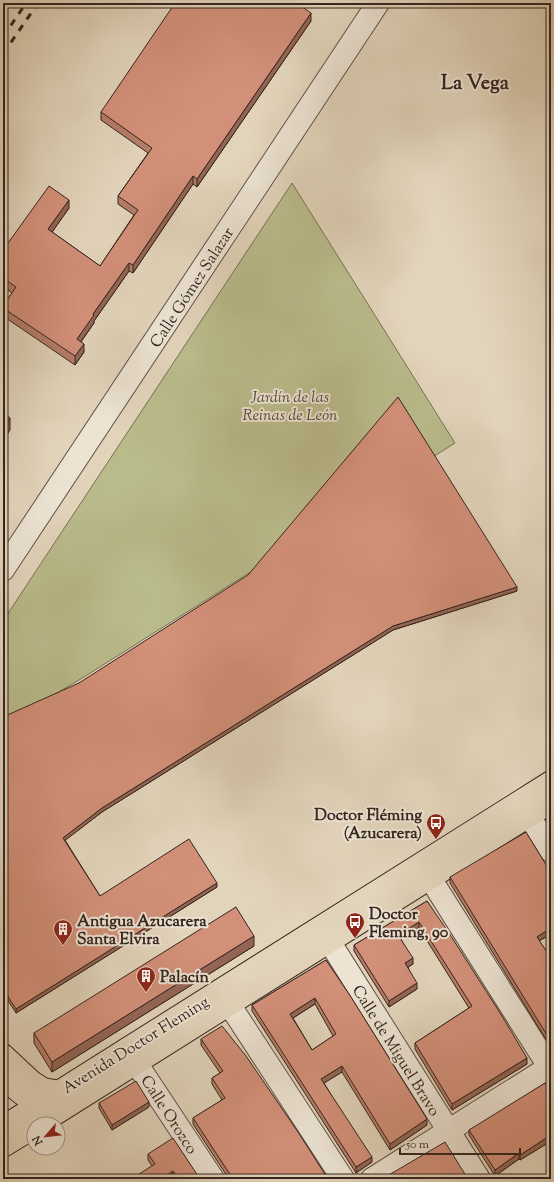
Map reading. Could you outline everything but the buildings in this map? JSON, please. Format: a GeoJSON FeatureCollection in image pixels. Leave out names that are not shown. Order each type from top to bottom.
{"type":"FeatureCollection","features":[{"type":"Feature","properties":{"kind":"main road","name":"Avenida Doctor Fleming"},"geometry":{"type":"LineString","coordinates":[[8,1124],[39,1114],[66,1098],[551,782]]}},
{"type":"Feature","properties":{"kind":"main road","name":"Avenida Doctor Fleming"},"geometry":{"type":"LineString","coordinates":[[132,1056],[229,1004],[551,802]]}},
{"type":"Feature","properties":{"kind":"main road"},"geometry":{"type":"LineString","coordinates":[[3,1055],[32,1082],[43,1089],[54,1091],[66,1098]]}},
{"type":"Feature","properties":{"kind":"main road"},"geometry":{"type":"LineString","coordinates":[[7,1081],[39,1114]]}},
{"type":"Feature","properties":{"kind":"main road"},"geometry":{"type":"LineString","coordinates":[[7,1081],[16,1099],[16,1110],[8,1124]]}},
{"type":"Feature","properties":{"kind":"main road"},"geometry":{"type":"LineString","coordinates":[[3,1146],[26,1132]]}},
{"type":"Feature","properties":{"kind":"street","name":"Calle Gómez Salazar"},"geometry":{"type":"LineString","coordinates":[[3,570],[378,3]]}},
{"type":"Feature","properties":{"kind":"street"},"geometry":{"type":"LineString","coordinates":[[529,816],[551,851]]}},
{"type":"Feature","properties":{"kind":"street"},"geometry":{"type":"LineString","coordinates":[[372,1179],[550,1068],[430,878]]}},
{"type":"Feature","properties":{"kind":"street","name":"Calle de Miguel Bravo"},"geometry":{"type":"LineString","coordinates":[[329,942],[479,1179]]}},
{"type":"Feature","properties":{"kind":"street"},"geometry":{"type":"LineString","coordinates":[[229,1004],[343,1179]]}},
{"type":"Feature","properties":{"kind":"street","name":"Calle Orozco"},"geometry":{"type":"LineString","coordinates":[[132,1056],[213,1179]]}},
{"type":"Feature","properties":{"kind":"green space","name":"Jardín de las Reinas de León"},"geometry":{"type":"Polygon","coordinates":[[[292,183],[455,443],[84,677],[3,725],[3,621],[292,183]]]}},
{"type":"Feature","properties":{"kind":"railway"},"geometry":{"type":"LineString","coordinates":[[3,37],[26,3]]}},
{"type":"Feature","properties":{"kind":"railway"},"geometry":{"type":"LineString","coordinates":[[3,54],[38,3]]}},
{"type":"Feature","properties":{"kind":"place","name":"Doctor Fléming (Azucarera)"},"geometry":{"type":"Point","coordinates":[436,840]}},
{"type":"Feature","properties":{"kind":"place","name":"Doctor Fleming, 90"},"geometry":{"type":"Point","coordinates":[355,939]}},
{"type":"Feature","properties":{"kind":"place","name":"Antigua Azucarera Santa Elvira"},"geometry":{"type":"Point","coordinates":[63,946]}},
{"type":"Feature","properties":{"kind":"place","name":"Palacín"},"geometry":{"type":"Point","coordinates":[146,993]}},
{"type":"Feature","properties":{"kind":"district","name":"La Vega"},"geometry":{"type":"Point","coordinates":[475,82]}}]}
